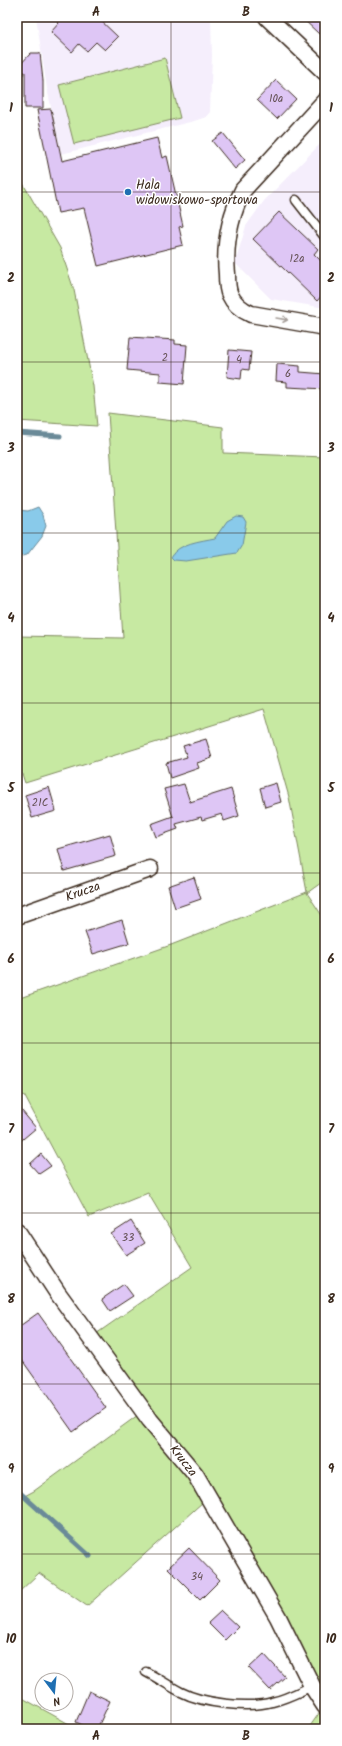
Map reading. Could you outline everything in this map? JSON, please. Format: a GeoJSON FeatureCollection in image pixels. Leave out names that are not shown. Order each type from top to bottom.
{"type":"FeatureCollection","features":[{"type":"Feature","properties":{"kind":"street"},"geometry":{"type":"LineString","coordinates":[[267,17],[325,72]]}},
{"type":"Feature","properties":{"kind":"street"},"geometry":{"type":"LineString","coordinates":[[325,101],[244,190],[235,205],[226,242],[227,279],[231,297],[244,311],[251,314],[325,327]]}},
{"type":"Feature","properties":{"kind":"street","name":"Krucza"},"geometry":{"type":"LineString","coordinates":[[17,916],[150,870]]}},
{"type":"Feature","properties":{"kind":"street","name":"Krucza"},"geometry":{"type":"LineString","coordinates":[[17,1231],[56,1292],[150,1420],[195,1474],[278,1617],[312,1686],[325,1706]]}},
{"type":"Feature","properties":{"kind":"lane"},"geometry":{"type":"LineString","coordinates":[[296,200],[325,237]]}},
{"type":"Feature","properties":{"kind":"lane"},"geometry":{"type":"LineString","coordinates":[[146,1672],[181,1692],[200,1699],[222,1703],[254,1705],[270,1703],[291,1696],[312,1686]]}},
{"type":"Feature","properties":{"kind":"shaded area"},"geometry":{"type":"Polygon","coordinates":[[[36,17],[211,17],[212,56],[210,112],[206,117],[194,121],[61,154],[47,88],[36,17]]]}},
{"type":"Feature","properties":{"kind":"shaded area"},"geometry":{"type":"Polygon","coordinates":[[[325,139],[325,308],[271,299],[235,263],[246,226],[264,201],[325,139]]]}},
{"type":"Feature","properties":{"kind":"green space"},"geometry":{"type":"Polygon","coordinates":[[[165,58],[180,118],[74,144],[59,85],[165,58]]]}},
{"type":"Feature","properties":{"kind":"green space"},"geometry":{"type":"Polygon","coordinates":[[[17,173],[60,248],[74,290],[93,386],[97,426],[17,421],[17,173]]]}},
{"type":"Feature","properties":{"kind":"green space"},"geometry":{"type":"Polygon","coordinates":[[[108,413],[223,427],[223,453],[325,457],[325,880],[307,893],[325,920],[325,1698],[243,1547],[93,1336],[192,1267],[148,1193],[89,1217],[24,1095],[17,1098],[17,999],[171,945],[307,892],[289,797],[264,709],[25,783],[17,759],[17,636],[123,638],[108,413]]]}},
{"type":"Feature","properties":{"kind":"green space"},"geometry":{"type":"Polygon","coordinates":[[[138,1415],[190,1481],[203,1502],[87,1606],[39,1573],[17,1594],[17,1500],[34,1491],[138,1415]]]}},
{"type":"Feature","properties":{"kind":"green space"},"geometry":{"type":"Polygon","coordinates":[[[17,1695],[34,1704],[34,1712],[48,1712],[78,1729],[17,1729],[17,1695]]]}},
{"type":"Feature","properties":{"kind":"green space"},"geometry":{"type":"Polygon","coordinates":[[[320,1712],[325,1714],[325,1729],[308,1729],[320,1712]]]}},
{"type":"Feature","properties":{"kind":"water"},"geometry":{"type":"Polygon","coordinates":[[[38,507],[43,515],[46,526],[42,536],[27,555],[17,557],[17,510],[28,511],[38,507]]]}},
{"type":"Feature","properties":{"kind":"water"},"geometry":{"type":"Polygon","coordinates":[[[236,516],[243,517],[246,522],[242,545],[237,553],[186,561],[174,560],[171,557],[174,552],[184,546],[215,538],[227,521],[236,516]]]}},
{"type":"Feature","properties":{"kind":"building"},"geometry":{"type":"Polygon","coordinates":[[[52,17],[97,17],[118,37],[105,50],[96,42],[87,51],[79,44],[72,52],[51,32],[59,23],[52,17]]]}},
{"type":"Feature","properties":{"kind":"building"},"geometry":{"type":"Polygon","coordinates":[[[301,17],[325,17],[325,28],[319,34],[301,17]]]}},
{"type":"Feature","properties":{"kind":"building"},"geometry":{"type":"Polygon","coordinates":[[[31,53],[40,53],[43,81],[43,108],[25,108],[25,72],[17,73],[17,68],[31,53]]]}},
{"type":"Feature","properties":{"kind":"building"},"geometry":{"type":"Polygon","coordinates":[[[276,80],[296,99],[277,119],[257,100],[276,80]]]}},
{"type":"Feature","properties":{"kind":"building","name":"Hala widowiskowo-sportowa"},"geometry":{"type":"Polygon","coordinates":[[[51,109],[62,161],[157,138],[162,158],[167,156],[183,226],[179,227],[183,245],[98,266],[84,208],[58,213],[37,110],[51,109]]]}},
{"type":"Feature","properties":{"kind":"building"},"geometry":{"type":"Polygon","coordinates":[[[223,133],[245,160],[235,169],[212,141],[223,133]]]}},
{"type":"Feature","properties":{"kind":"building"},"geometry":{"type":"Polygon","coordinates":[[[279,212],[318,249],[314,254],[325,265],[325,292],[317,301],[253,239],[279,212]]]}},
{"type":"Feature","properties":{"kind":"building"},"geometry":{"type":"Polygon","coordinates":[[[130,337],[175,340],[175,344],[187,345],[184,384],[160,382],[160,373],[127,370],[130,337]]]}},
{"type":"Feature","properties":{"kind":"building"},"geometry":{"type":"Polygon","coordinates":[[[229,350],[251,352],[249,370],[242,369],[241,379],[227,377],[229,350]]]}},
{"type":"Feature","properties":{"kind":"building"},"geometry":{"type":"Polygon","coordinates":[[[277,364],[300,366],[300,372],[325,374],[325,389],[287,387],[287,382],[276,381],[277,364]]]}},
{"type":"Feature","properties":{"kind":"building"},"geometry":{"type":"Polygon","coordinates":[[[206,739],[212,758],[197,763],[199,768],[170,778],[166,763],[187,757],[183,746],[206,739]]]}},
{"type":"Feature","properties":{"kind":"building"},"geometry":{"type":"Polygon","coordinates":[[[276,783],[281,802],[265,807],[260,788],[276,783]]]}},
{"type":"Feature","properties":{"kind":"building"},"geometry":{"type":"Polygon","coordinates":[[[184,784],[190,802],[231,789],[239,816],[224,821],[222,814],[202,820],[201,817],[176,824],[178,829],[156,837],[151,824],[173,816],[164,789],[184,784]]]}},
{"type":"Feature","properties":{"kind":"building"},"geometry":{"type":"Polygon","coordinates":[[[49,787],[56,811],[32,818],[25,795],[49,787]]]}},
{"type":"Feature","properties":{"kind":"building"},"geometry":{"type":"Polygon","coordinates":[[[110,834],[116,856],[64,871],[58,849],[110,834]]]}},
{"type":"Feature","properties":{"kind":"building"},"geometry":{"type":"Polygon","coordinates":[[[194,877],[201,899],[175,908],[168,886],[194,877]]]}},
{"type":"Feature","properties":{"kind":"building"},"geometry":{"type":"Polygon","coordinates":[[[122,920],[129,943],[93,954],[85,932],[122,920]]]}},
{"type":"Feature","properties":{"kind":"building"},"geometry":{"type":"Polygon","coordinates":[[[17,1105],[36,1128],[17,1144],[17,1105]]]}},
{"type":"Feature","properties":{"kind":"building"},"geometry":{"type":"Polygon","coordinates":[[[41,1154],[51,1166],[39,1174],[30,1164],[41,1154]]]}},
{"type":"Feature","properties":{"kind":"building"},"geometry":{"type":"Polygon","coordinates":[[[131,1221],[145,1243],[126,1255],[111,1234],[131,1221]]]}},
{"type":"Feature","properties":{"kind":"building"},"geometry":{"type":"Polygon","coordinates":[[[124,1284],[133,1296],[110,1311],[102,1299],[124,1284]]]}},
{"type":"Feature","properties":{"kind":"building"},"geometry":{"type":"Polygon","coordinates":[[[38,1313],[106,1408],[73,1432],[17,1353],[17,1328],[38,1313]]]}},
{"type":"Feature","properties":{"kind":"building"},"geometry":{"type":"Polygon","coordinates":[[[189,1548],[220,1580],[200,1600],[168,1568],[189,1548]]]}},
{"type":"Feature","properties":{"kind":"building"},"geometry":{"type":"Polygon","coordinates":[[[221,1611],[238,1627],[225,1640],[208,1623],[221,1611]]]}},
{"type":"Feature","properties":{"kind":"building"},"geometry":{"type":"Polygon","coordinates":[[[264,1654],[285,1677],[270,1690],[249,1668],[264,1654]]]}},
{"type":"Feature","properties":{"kind":"building"},"geometry":{"type":"Polygon","coordinates":[[[89,1691],[110,1701],[97,1729],[91,1729],[76,1722],[89,1691]]]}},
{"type":"Feature","properties":{"kind":"waterway"},"geometry":{"type":"LineString","coordinates":[[17,433],[60,436]]}},
{"type":"Feature","properties":{"kind":"waterway"},"geometry":{"type":"LineString","coordinates":[[17,1490],[90,1556]]}},
{"type":"Feature","properties":{"kind":"place","name":"Hala widowiskowo-sportowa"},"geometry":{"type":"Point","coordinates":[128,192]}}]}
